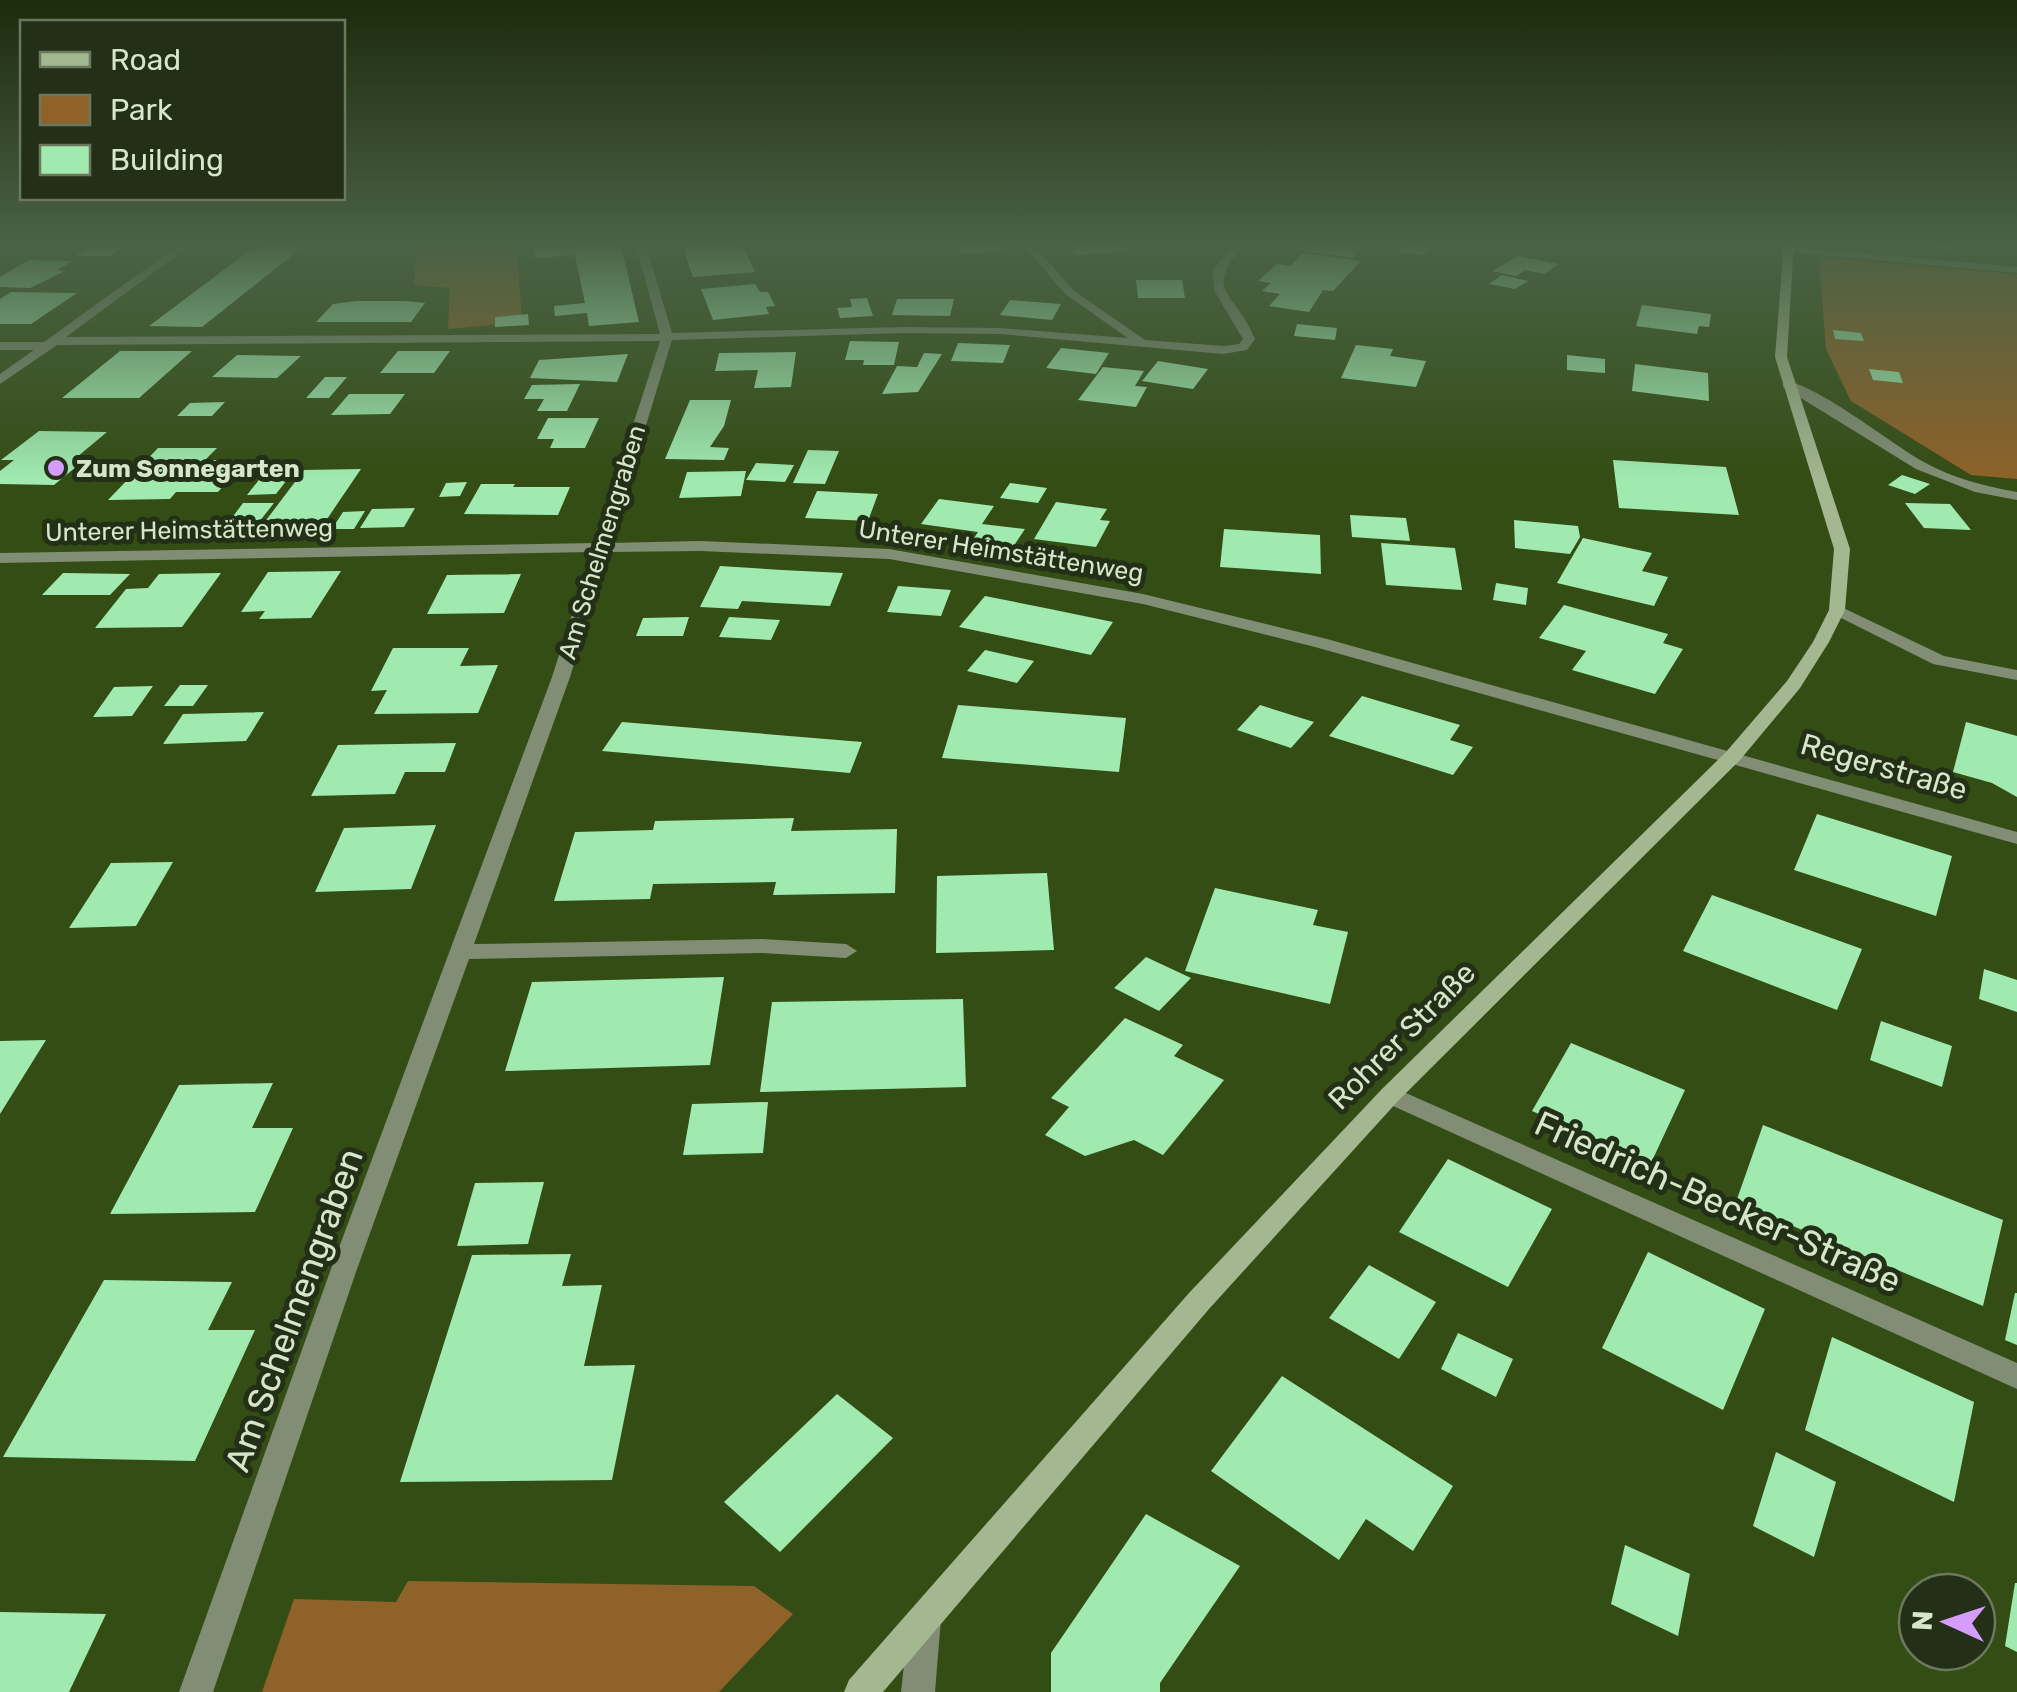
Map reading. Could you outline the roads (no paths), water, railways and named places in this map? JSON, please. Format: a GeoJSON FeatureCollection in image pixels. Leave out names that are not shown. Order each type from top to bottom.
{"type":"FeatureCollection","features":[{"type":"Feature","properties":{"kind":"main road","name":"Rohrer Straße"},"geometry":{"type":"LineString","coordinates":[[862,1692],[1199,1302],[1390,1095],[1733,756],[1794,684],[1836,610],[1842,550],[1786,384],[1781,357],[1784,321]]}},
{"type":"Feature","properties":{"kind":"street"},"geometry":{"type":"LineString","coordinates":[[0,380],[79,321]]}},
{"type":"Feature","properties":{"kind":"street"},"geometry":{"type":"LineString","coordinates":[[662,321],[667,338]]}},
{"type":"Feature","properties":{"kind":"street"},"geometry":{"type":"LineString","coordinates":[[1110,321],[1142,343]]}},
{"type":"Feature","properties":{"kind":"street"},"geometry":{"type":"LineString","coordinates":[[0,346],[667,338],[904,330],[1000,331],[1196,349],[1243,347],[1249,339],[1239,321]]}},
{"type":"Feature","properties":{"kind":"street","name":"Am Schelmengraben"},"geometry":{"type":"LineString","coordinates":[[196,1692],[561,677],[598,546],[667,338]]}},
{"type":"Feature","properties":{"kind":"street"},"geometry":{"type":"LineString","coordinates":[[1786,384],[1836,407],[1884,448],[1945,481],[2017,496]]}},
{"type":"Feature","properties":{"kind":"street","name":"Unterer Heimstättenweg"},"geometry":{"type":"LineString","coordinates":[[0,558],[598,546],[861,551],[970,566],[1197,612],[1733,756]]}},
{"type":"Feature","properties":{"kind":"street"},"geometry":{"type":"LineString","coordinates":[[1836,610],[1939,660],[2017,675]]}},
{"type":"Feature","properties":{"kind":"street","name":"Regerstraße"},"geometry":{"type":"LineString","coordinates":[[1733,756],[2017,838]]}},
{"type":"Feature","properties":{"kind":"street"},"geometry":{"type":"LineString","coordinates":[[460,952],[762,946],[846,950]]}},
{"type":"Feature","properties":{"kind":"street","name":"Friedrich-Becker-Straße"},"geometry":{"type":"LineString","coordinates":[[1390,1095],[2017,1376]]}},
{"type":"Feature","properties":{"kind":"street"},"geometry":{"type":"LineString","coordinates":[[918,1692],[925,1618]]}},
{"type":"Feature","properties":{"kind":"place","name":"Zum Sonnegarten"},"geometry":{"type":"Point","coordinates":[56,468]}}]}
